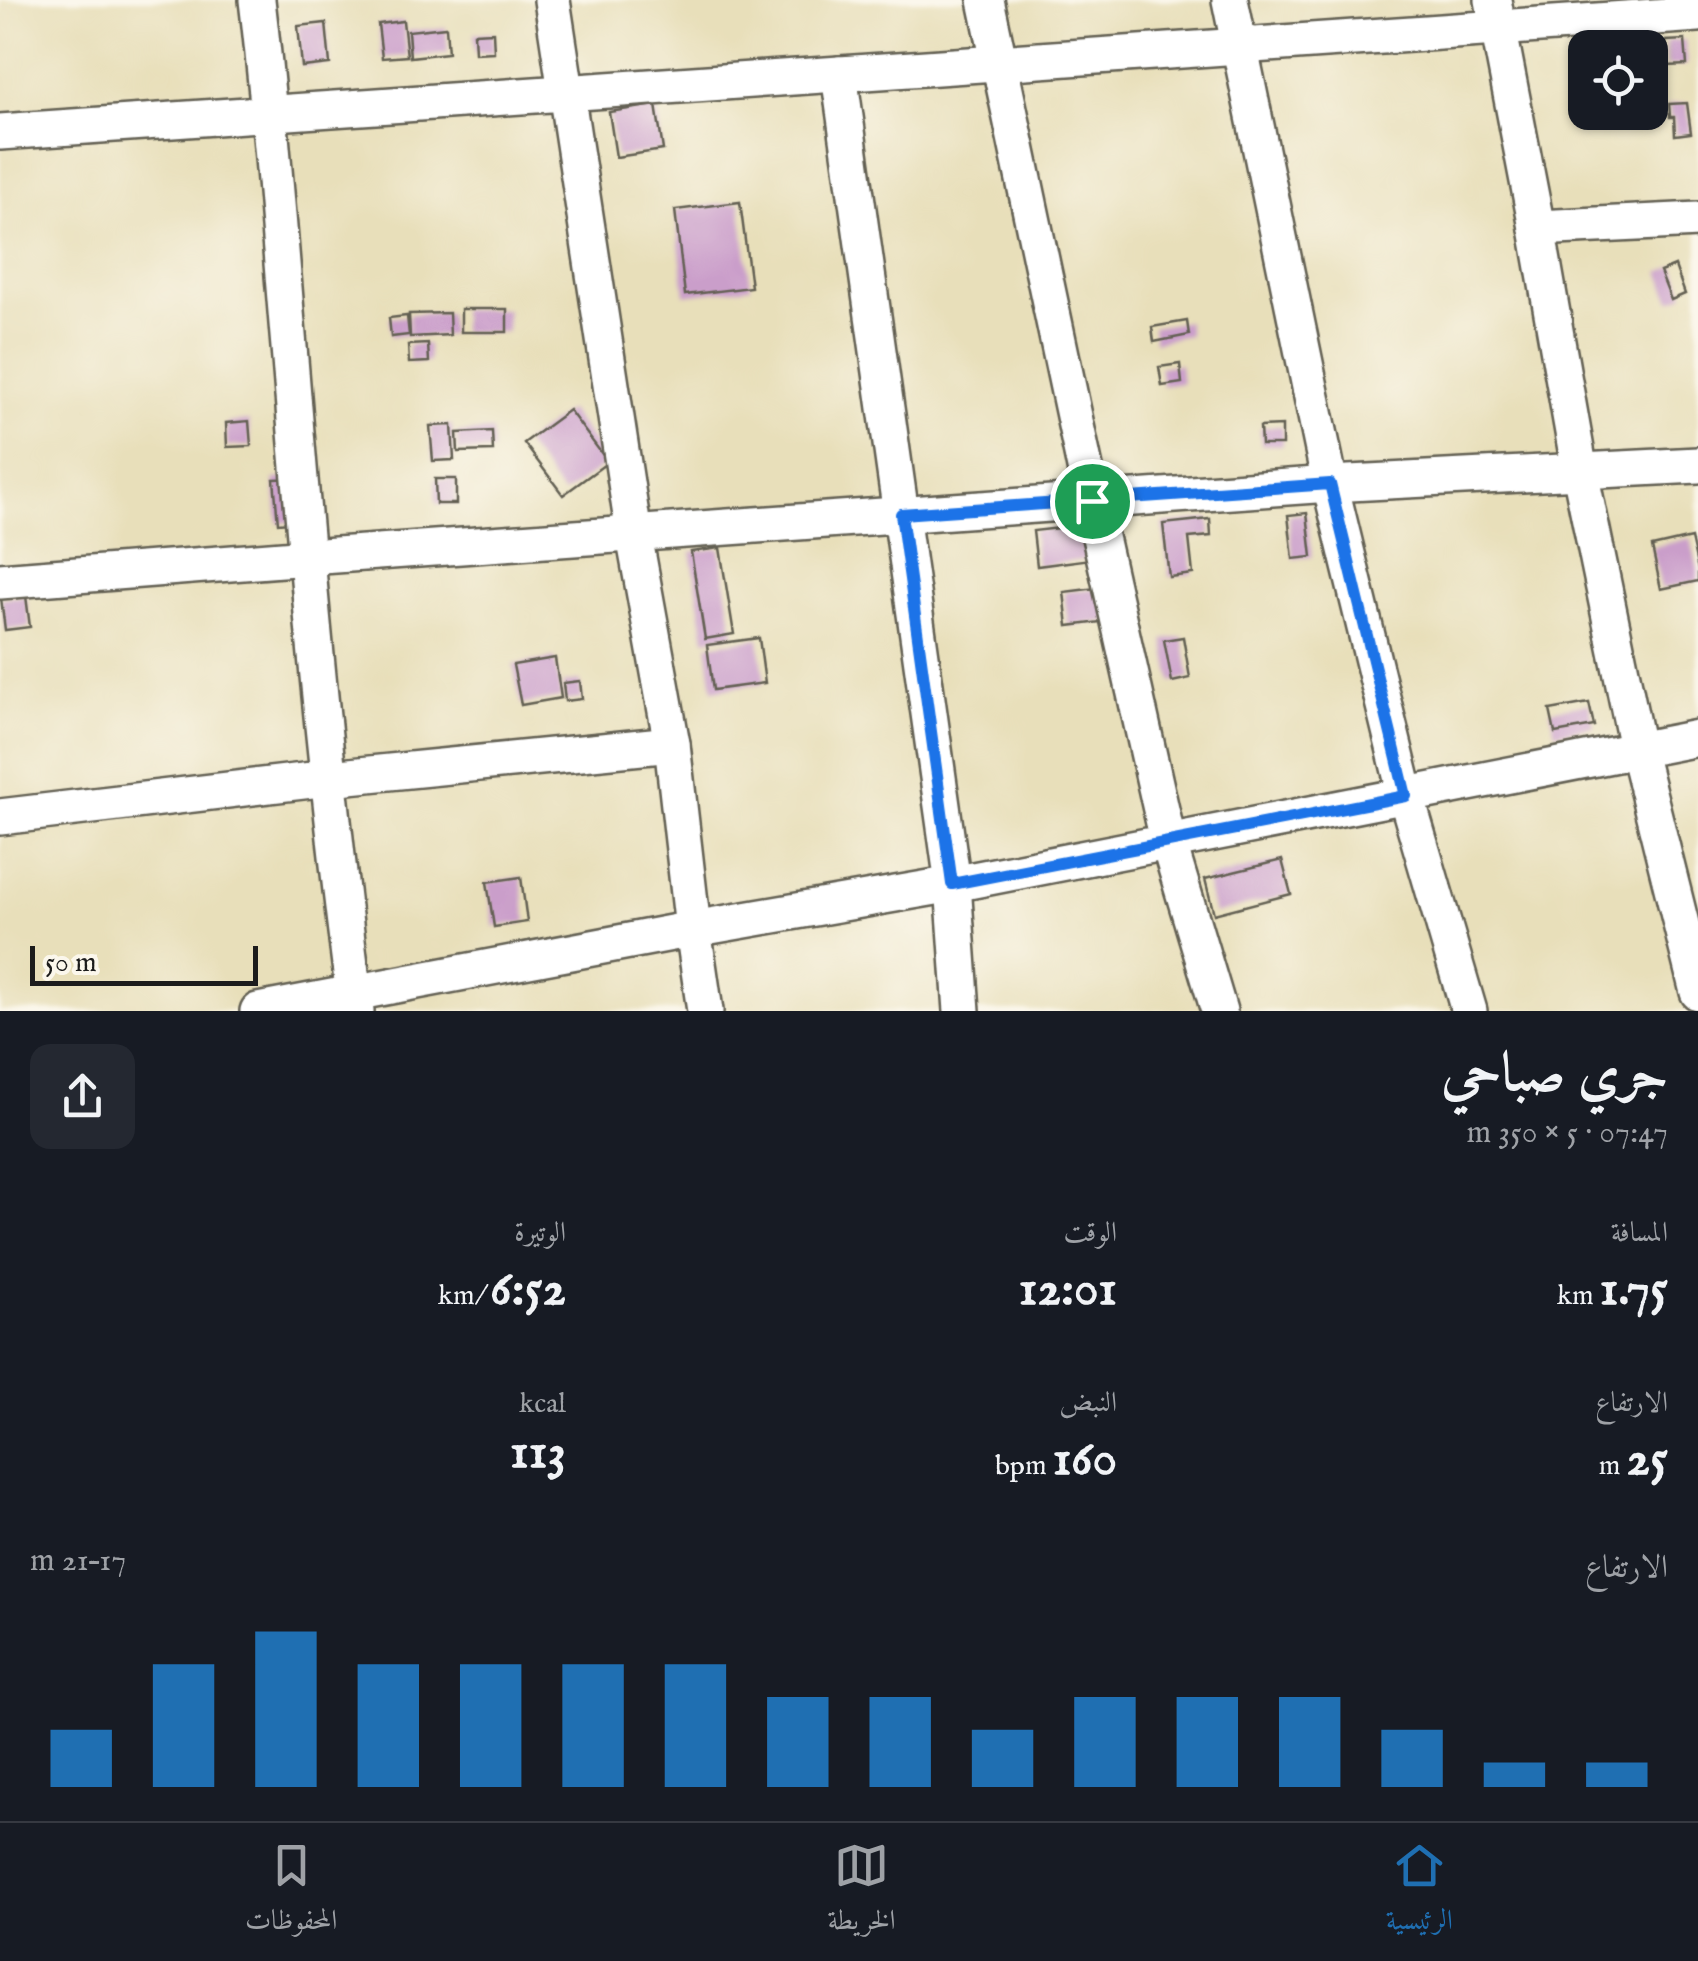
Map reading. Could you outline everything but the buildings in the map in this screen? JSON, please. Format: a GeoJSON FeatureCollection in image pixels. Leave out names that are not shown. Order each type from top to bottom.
{"type":"FeatureCollection","features":[{"type":"Feature","properties":{"kind":"street"},"geometry":{"type":"LineString","coordinates":[[257,0],[271,112],[308,557],[354,1002]]}},
{"type":"Feature","properties":{"kind":"street"},"geometry":{"type":"LineString","coordinates":[[552,0],[634,535],[672,744],[705,1011]]}},
{"type":"Feature","properties":{"kind":"street"},"geometry":{"type":"LineString","coordinates":[[986,0],[1168,842],[1219,1011]]}},
{"type":"Feature","properties":{"kind":"street"},"geometry":{"type":"LineString","coordinates":[[1230,0],[1330,484],[1406,796],[1470,1011]]}},
{"type":"Feature","properties":{"kind":"street"},"geometry":{"type":"LineString","coordinates":[[0,132],[1242,48],[1496,15],[1698,14]]}},
{"type":"Feature","properties":{"kind":"street"},"geometry":{"type":"LineString","coordinates":[[1496,15],[1580,472],[1637,748],[1698,992]]}},
{"type":"Feature","properties":{"kind":"street"},"geometry":{"type":"LineString","coordinates":[[839,74],[952,884],[962,1011]]}},
{"type":"Feature","properties":{"kind":"street"},"geometry":{"type":"LineString","coordinates":[[1537,228],[1698,220]]}},
{"type":"Feature","properties":{"kind":"street"},"geometry":{"type":"LineString","coordinates":[[0,581],[1330,484],[1698,466]]}},
{"type":"Feature","properties":{"kind":"street"},"geometry":{"type":"LineString","coordinates":[[258,1011],[354,1002],[693,929],[952,884],[1698,738]]}},
{"type":"Feature","properties":{"kind":"street"},"geometry":{"type":"LineString","coordinates":[[0,818],[330,778],[672,744]]}},
{"type":"Feature","properties":{"kind":"route"},"geometry":{"type":"LineString","coordinates":[[1330,484],[1406,796],[952,884],[901,514],[1092,501],[1330,484]]}}]}
